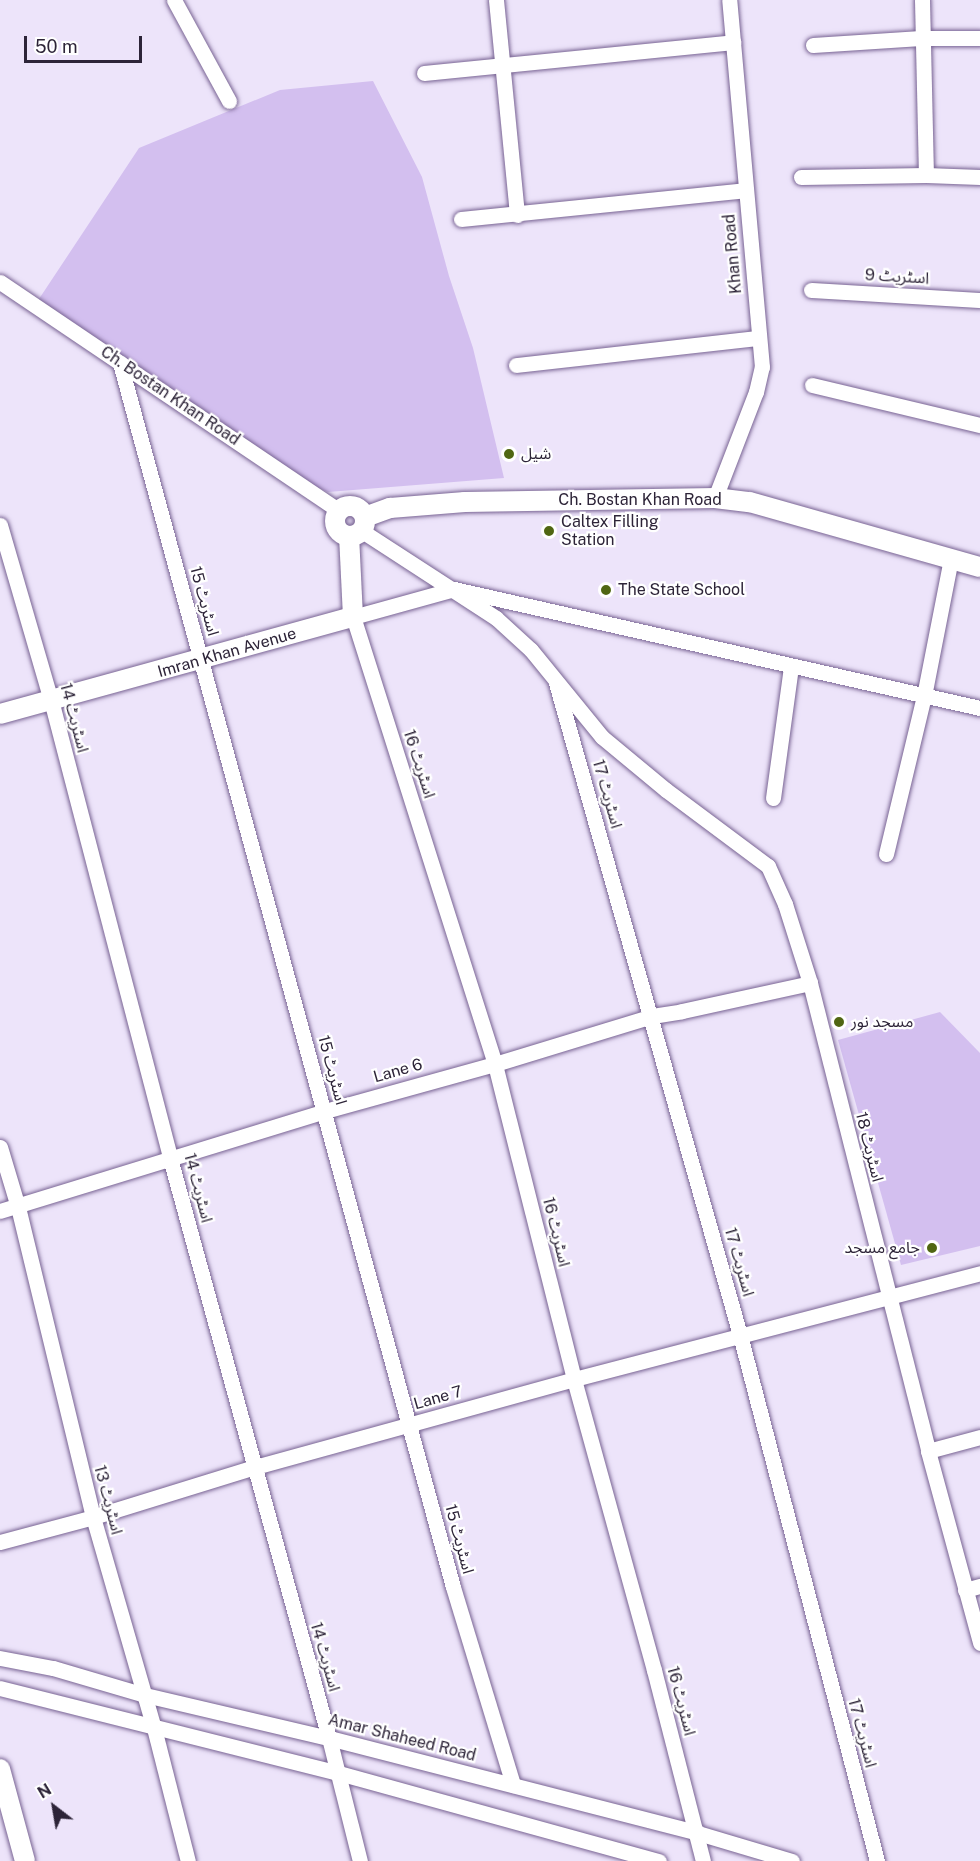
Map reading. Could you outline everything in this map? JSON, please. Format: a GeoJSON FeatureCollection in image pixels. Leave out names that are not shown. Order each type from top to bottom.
{"type":"FeatureCollection","features":[{"type":"Feature","properties":{"kind":"main road","name":"Ch. Bostan Khan Road"},"geometry":{"type":"LineString","coordinates":[[358,528],[390,508],[473,502],[715,498],[750,502],[980,567]]}},
{"type":"Feature","properties":{"kind":"main road"},"geometry":{"type":"LineString","coordinates":[[339,511],[335,519],[337,528],[358,528],[353,617]]}},
{"type":"Feature","properties":{"kind":"main road","name":"Imran Khan Avenue"},"geometry":{"type":"LineString","coordinates":[[0,714],[353,617]]}},
{"type":"Feature","properties":{"kind":"main road"},"geometry":{"type":"LineString","coordinates":[[0,1769],[25,1861]]}},
{"type":"Feature","properties":{"kind":"street"},"geometry":{"type":"LineString","coordinates":[[174,0],[229,100]]}},
{"type":"Feature","properties":{"kind":"street"},"geometry":{"type":"LineString","coordinates":[[496,0],[517,215]]}},
{"type":"Feature","properties":{"kind":"street","name":"Khan Road"},"geometry":{"type":"LineString","coordinates":[[715,498],[756,392],[762,367],[729,0]]}},
{"type":"Feature","properties":{"kind":"street"},"geometry":{"type":"LineString","coordinates":[[921,0],[926,175]]}},
{"type":"Feature","properties":{"kind":"street"},"geometry":{"type":"LineString","coordinates":[[813,45],[921,38],[980,38]]}},
{"type":"Feature","properties":{"kind":"street"},"geometry":{"type":"LineString","coordinates":[[424,73],[733,42]]}},
{"type":"Feature","properties":{"kind":"street"},"geometry":{"type":"LineString","coordinates":[[801,177],[926,175],[980,177]]}},
{"type":"Feature","properties":{"kind":"street"},"geometry":{"type":"LineString","coordinates":[[461,219],[745,190]]}},
{"type":"Feature","properties":{"kind":"street","name":"Ch. Bostan Khan Road"},"geometry":{"type":"LineString","coordinates":[[0,282],[339,511]]}},
{"type":"Feature","properties":{"kind":"street","name":"اسٹریٹ 9"},"geometry":{"type":"LineString","coordinates":[[811,290],[980,300]]}},
{"type":"Feature","properties":{"kind":"street"},"geometry":{"type":"LineString","coordinates":[[516,365],[758,338]]}},
{"type":"Feature","properties":{"kind":"street","name":"اسٹریٹ 15"},"geometry":{"type":"LineString","coordinates":[[120,363],[453,1587],[513,1785]]}},
{"type":"Feature","properties":{"kind":"street"},"geometry":{"type":"LineString","coordinates":[[812,385],[980,425]]}},
{"type":"Feature","properties":{"kind":"street","name":"اسٹریٹ 14"},"geometry":{"type":"LineString","coordinates":[[0,525],[3,545],[51,700],[170,1158],[329,1738],[335,1772],[360,1861]]}},
{"type":"Feature","properties":{"kind":"street","name":"اسٹریٹ 18"},"geometry":{"type":"LineString","coordinates":[[358,528],[496,618],[531,650],[602,737],[666,790],[768,866],[785,904],[810,983],[928,1450],[972,1588],[980,1643]]}},
{"type":"Feature","properties":{"kind":"street"},"geometry":{"type":"LineString","coordinates":[[886,854],[924,696],[951,559]]}},
{"type":"Feature","properties":{"kind":"street"},"geometry":{"type":"LineString","coordinates":[[454,589],[980,708]]}},
{"type":"Feature","properties":{"kind":"street","name":"Imran Khan Avenue"},"geometry":{"type":"LineString","coordinates":[[353,617],[454,589]]}},
{"type":"Feature","properties":{"kind":"street","name":"اسٹریٹ 16"},"geometry":{"type":"LineString","coordinates":[[353,617],[495,1064],[574,1379],[698,1833],[703,1861]]}},
{"type":"Feature","properties":{"kind":"street"},"geometry":{"type":"LineString","coordinates":[[773,798],[791,666]]}},
{"type":"Feature","properties":{"kind":"street","name":"اسٹریٹ 17"},"geometry":{"type":"LineString","coordinates":[[554,676],[652,1016],[740,1335],[877,1861]]}},
{"type":"Feature","properties":{"kind":"street","name":"Lane 6"},"geometry":{"type":"LineString","coordinates":[[0,1211],[325,1111],[495,1064],[652,1016],[810,983]]}},
{"type":"Feature","properties":{"kind":"street","name":"اسٹریٹ 13"},"geometry":{"type":"LineString","coordinates":[[0,1147],[18,1207],[93,1517],[154,1728],[188,1861]]}},
{"type":"Feature","properties":{"kind":"street","name":"Lane 7"},"geometry":{"type":"LineString","coordinates":[[0,1542],[93,1517],[255,1467],[574,1379],[980,1273]]}},
{"type":"Feature","properties":{"kind":"street"},"geometry":{"type":"LineString","coordinates":[[928,1450],[980,1437]]}},
{"type":"Feature","properties":{"kind":"street","name":"Amar Shaheed Road"},"geometry":{"type":"LineString","coordinates":[[0,1658],[53,1668],[144,1695],[329,1738],[513,1785],[698,1833],[792,1861]]}},
{"type":"Feature","properties":{"kind":"street"},"geometry":{"type":"LineString","coordinates":[[0,1688],[335,1772],[659,1861]]}},
{"type":"Feature","properties":{"kind":"shaded area"},"geometry":{"type":"Polygon","coordinates":[[[373,81],[422,177],[449,276],[473,348],[504,478],[328,492],[283,473],[35,305],[139,148],[280,90],[373,81]]]}},
{"type":"Feature","properties":{"kind":"shaded area"},"geometry":{"type":"Polygon","coordinates":[[[940,1012],[980,1053],[980,1246],[901,1265],[838,1040],[940,1012]]]}},
{"type":"Feature","properties":{"kind":"place","name":"شیل"},"geometry":{"type":"Point","coordinates":[509,454]}},
{"type":"Feature","properties":{"kind":"place","name":"Caltex Filling Station"},"geometry":{"type":"Point","coordinates":[549,531]}},
{"type":"Feature","properties":{"kind":"place","name":"The State School"},"geometry":{"type":"Point","coordinates":[606,590]}},
{"type":"Feature","properties":{"kind":"place","name":"مسجد نور"},"geometry":{"type":"Point","coordinates":[839,1022]}},
{"type":"Feature","properties":{"kind":"place","name":"جامع مسجد"},"geometry":{"type":"Point","coordinates":[932,1248]}}]}
